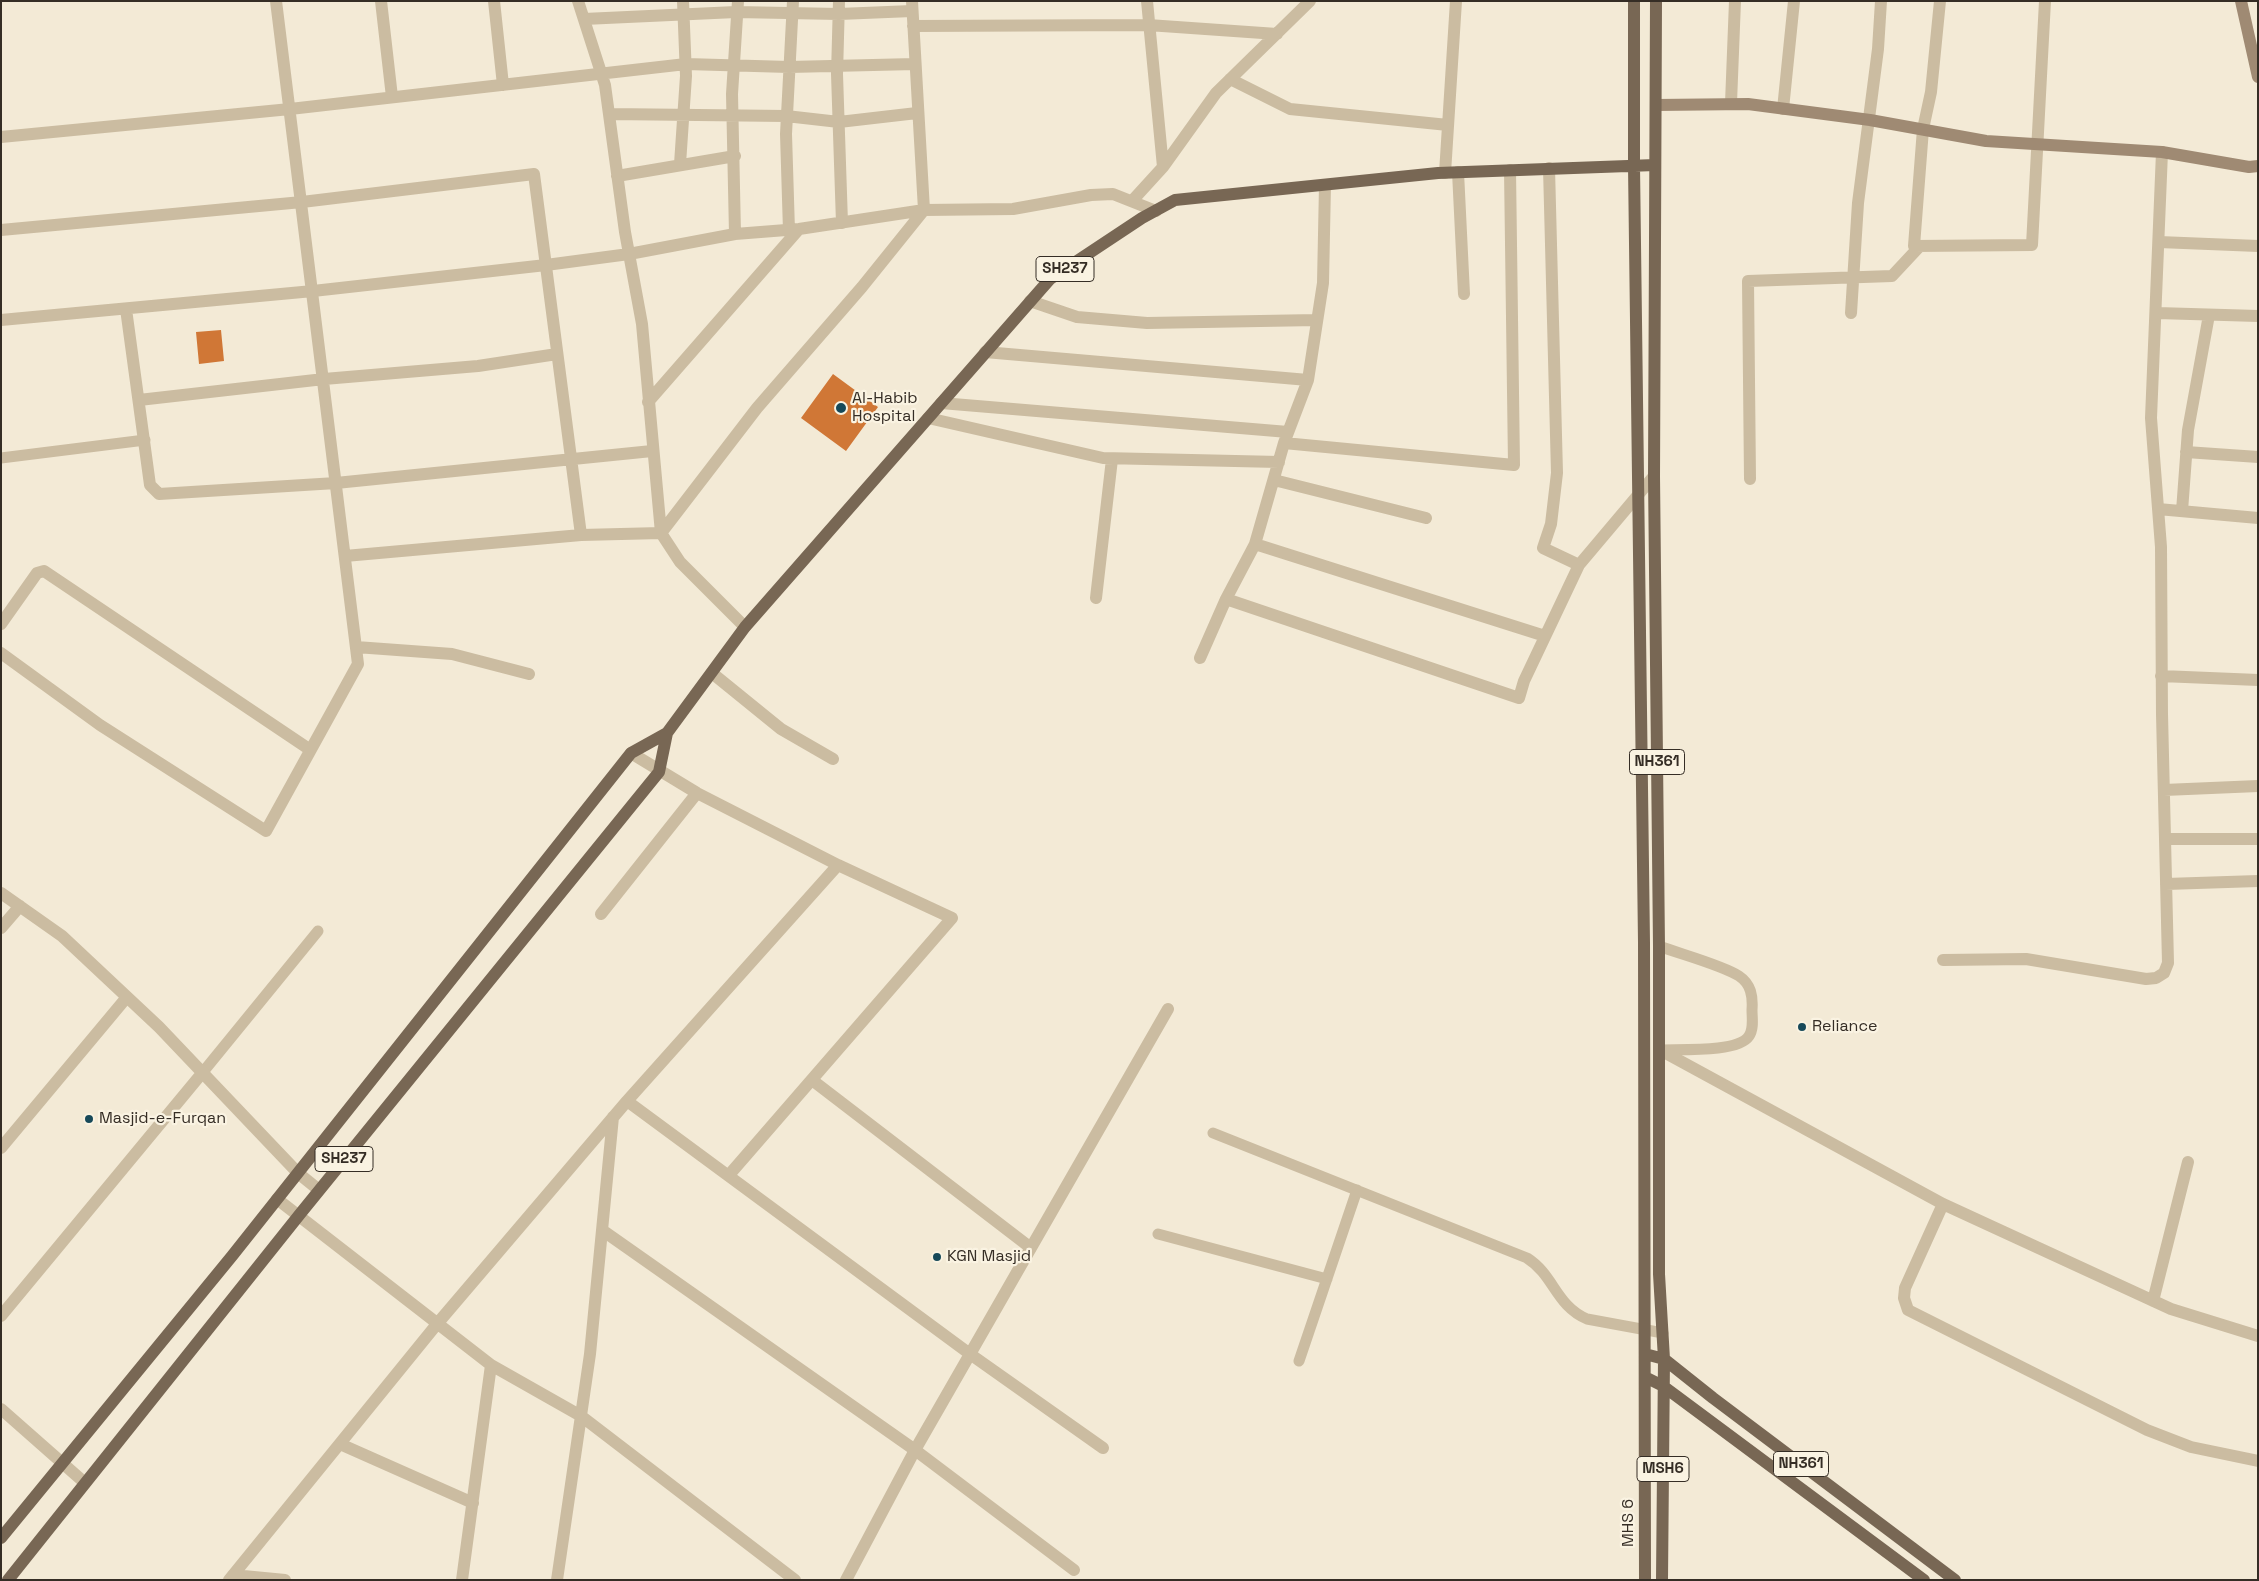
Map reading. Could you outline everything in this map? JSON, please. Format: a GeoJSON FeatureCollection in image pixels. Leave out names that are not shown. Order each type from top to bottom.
{"type":"FeatureCollection","features":[{"type":"Feature","properties":{"kind":"main road","name":"MHS 6"},"geometry":{"type":"LineString","coordinates":[[1634,1],[1634,166],[1644,942],[1645,1580]]}},
{"type":"Feature","properties":{"kind":"main road"},"geometry":{"type":"LineString","coordinates":[[1655,165],[1656,1]]}},
{"type":"Feature","properties":{"kind":"main road"},"geometry":{"type":"LineString","coordinates":[[2241,1],[2258,77]]}},
{"type":"Feature","properties":{"kind":"main road"},"geometry":{"type":"LineString","coordinates":[[1656,105],[1731,103],[1870,120],[1986,141],[2162,152],[2248,167],[2258,166]]}},
{"type":"Feature","properties":{"kind":"main road","name":"SH237"},"geometry":{"type":"LineString","coordinates":[[1,1538],[298,1173],[631,753],[667,733],[745,627],[1050,279],[1175,200],[1458,172],[1655,165]]}},
{"type":"Feature","properties":{"kind":"main road","name":"NH361"},"geometry":{"type":"LineString","coordinates":[[1655,165],[1654,476],[1660,946],[1659,1274],[1664,1359]]}},
{"type":"Feature","properties":{"kind":"main road","name":"SH237"},"geometry":{"type":"LineString","coordinates":[[8,1580],[319,1190],[659,772],[667,733]]}},
{"type":"Feature","properties":{"kind":"main road","name":"NH361"},"geometry":{"type":"LineString","coordinates":[[1645,1354],[1664,1359],[1954,1580]]}},
{"type":"Feature","properties":{"kind":"main road","name":"MSH6"},"geometry":{"type":"LineString","coordinates":[[1662,1580],[1664,1359]]}},
{"type":"Feature","properties":{"kind":"main road"},"geometry":{"type":"LineString","coordinates":[[1645,1377],[1663,1386],[1924,1580]]}},
{"type":"Feature","properties":{"kind":"street"},"geometry":{"type":"LineString","coordinates":[[1,653],[100,725],[266,831],[309,749],[358,664],[276,1]]}},
{"type":"Feature","properties":{"kind":"street"},"geometry":{"type":"LineString","coordinates":[[381,1],[392,97]]}},
{"type":"Feature","properties":{"kind":"street"},"geometry":{"type":"LineString","coordinates":[[494,1],[503,85]]}},
{"type":"Feature","properties":{"kind":"street"},"geometry":{"type":"LineString","coordinates":[[578,1],[602,74],[629,254],[642,324],[660,533],[680,562],[745,627]]}},
{"type":"Feature","properties":{"kind":"street"},"geometry":{"type":"LineString","coordinates":[[1147,1],[1163,167]]}},
{"type":"Feature","properties":{"kind":"street"},"geometry":{"type":"LineString","coordinates":[[1132,201],[1163,167],[1216,93],[1310,1]]}},
{"type":"Feature","properties":{"kind":"street"},"geometry":{"type":"LineString","coordinates":[[1445,173],[1456,1]]}},
{"type":"Feature","properties":{"kind":"street"},"geometry":{"type":"LineString","coordinates":[[1731,103],[1735,1]]}},
{"type":"Feature","properties":{"kind":"street"},"geometry":{"type":"LineString","coordinates":[[1782,109],[1794,1]]}},
{"type":"Feature","properties":{"kind":"street"},"geometry":{"type":"LineString","coordinates":[[1851,313],[1858,203],[1870,120],[1882,1]]}},
{"type":"Feature","properties":{"kind":"street"},"geometry":{"type":"LineString","coordinates":[[1940,1],[1931,92],[1923,130],[1914,246],[2032,245],[2045,1]]}},
{"type":"Feature","properties":{"kind":"street"},"geometry":{"type":"LineString","coordinates":[[584,19],[683,8],[737,6],[793,8],[912,6],[924,210],[862,287],[757,408],[660,533]]}},
{"type":"Feature","properties":{"kind":"street"},"geometry":{"type":"LineString","coordinates":[[735,234],[733,115],[737,6]]}},
{"type":"Feature","properties":{"kind":"street"},"geometry":{"type":"LineString","coordinates":[[680,164],[686,64],[683,8]]}},
{"type":"Feature","properties":{"kind":"street"},"geometry":{"type":"LineString","coordinates":[[648,402],[794,230],[786,116],[793,8]]}},
{"type":"Feature","properties":{"kind":"street"},"geometry":{"type":"LineString","coordinates":[[839,8],[838,65],[842,223]]}},
{"type":"Feature","properties":{"kind":"street"},"geometry":{"type":"LineString","coordinates":[[913,26],[1148,25],[1277,34]]}},
{"type":"Feature","properties":{"kind":"street"},"geometry":{"type":"LineString","coordinates":[[1,137],[290,109],[686,64],[789,67],[915,64]]}},
{"type":"Feature","properties":{"kind":"street"},"geometry":{"type":"LineString","coordinates":[[1230,79],[1290,109],[1448,125]]}},
{"type":"Feature","properties":{"kind":"street"},"geometry":{"type":"LineString","coordinates":[[609,114],[786,116],[839,122],[917,113]]}},
{"type":"Feature","properties":{"kind":"street"},"geometry":{"type":"LineString","coordinates":[[1943,960],[2026,959],[2137,977],[2156,978],[2164,973],[2168,963],[2161,676],[2161,547],[2151,418],[2157,313],[2162,152]]}},
{"type":"Feature","properties":{"kind":"street"},"geometry":{"type":"LineString","coordinates":[[617,176],[735,156]]}},
{"type":"Feature","properties":{"kind":"street"},"geometry":{"type":"LineString","coordinates":[[1549,168],[1557,473],[1551,524],[1543,548],[1579,565]]}},
{"type":"Feature","properties":{"kind":"street"},"geometry":{"type":"LineString","coordinates":[[941,403],[1286,438],[1514,465],[1510,170]]}},
{"type":"Feature","properties":{"kind":"street"},"geometry":{"type":"LineString","coordinates":[[1458,172],[1464,294]]}},
{"type":"Feature","properties":{"kind":"street"},"geometry":{"type":"LineString","coordinates":[[1,230],[302,202],[534,174],[581,534]]}},
{"type":"Feature","properties":{"kind":"street"},"geometry":{"type":"LineString","coordinates":[[1200,658],[1226,599],[1254,544],[1286,438],[1308,380],[1322,283],[1325,185]]}},
{"type":"Feature","properties":{"kind":"street"},"geometry":{"type":"LineString","coordinates":[[1,320],[313,291],[546,266],[629,254],[735,234],[794,230],[924,210],[1013,209],[1091,195],[1113,194],[1156,211]]}},
{"type":"Feature","properties":{"kind":"street"},"geometry":{"type":"LineString","coordinates":[[2159,242],[2258,246]]}},
{"type":"Feature","properties":{"kind":"street"},"geometry":{"type":"LineString","coordinates":[[1750,479],[1748,281],[1892,276],[1920,246]]}},
{"type":"Feature","properties":{"kind":"street"},"geometry":{"type":"LineString","coordinates":[[1030,301],[1077,317],[1147,323],[1317,320]]}},
{"type":"Feature","properties":{"kind":"street"},"geometry":{"type":"LineString","coordinates":[[126,309],[150,484],[159,494],[336,483],[652,451]]}},
{"type":"Feature","properties":{"kind":"street"},"geometry":{"type":"LineString","coordinates":[[2157,313],[2258,316]]}},
{"type":"Feature","properties":{"kind":"street"},"geometry":{"type":"LineString","coordinates":[[2182,511],[2186,452],[2209,315]]}},
{"type":"Feature","properties":{"kind":"street"},"geometry":{"type":"LineString","coordinates":[[985,352],[1308,380]]}},
{"type":"Feature","properties":{"kind":"street"},"geometry":{"type":"LineString","coordinates":[[139,400],[478,366],[558,354]]}},
{"type":"Feature","properties":{"kind":"street"},"geometry":{"type":"LineString","coordinates":[[928,418],[1084,455],[1112,459],[1279,462]]}},
{"type":"Feature","properties":{"kind":"street"},"geometry":{"type":"LineString","coordinates":[[2186,452],[2258,458]]}},
{"type":"Feature","properties":{"kind":"street"},"geometry":{"type":"LineString","coordinates":[[1096,598],[1112,459]]}},
{"type":"Feature","properties":{"kind":"street"},"geometry":{"type":"LineString","coordinates":[[1226,599],[1519,698],[1524,681],[1579,565],[1654,476]]}},
{"type":"Feature","properties":{"kind":"street"},"geometry":{"type":"LineString","coordinates":[[1274,480],[1426,518]]}},
{"type":"Feature","properties":{"kind":"street"},"geometry":{"type":"LineString","coordinates":[[2158,509],[2258,518]]}},
{"type":"Feature","properties":{"kind":"street"},"geometry":{"type":"LineString","coordinates":[[344,556],[581,534],[660,533]]}},
{"type":"Feature","properties":{"kind":"street"},"geometry":{"type":"LineString","coordinates":[[1254,544],[1546,636]]}},
{"type":"Feature","properties":{"kind":"street"},"geometry":{"type":"LineString","coordinates":[[1,624],[37,573],[44,571],[309,749]]}},
{"type":"Feature","properties":{"kind":"street"},"geometry":{"type":"LineString","coordinates":[[356,647],[452,654],[529,674]]}},
{"type":"Feature","properties":{"kind":"street"},"geometry":{"type":"LineString","coordinates":[[712,674],[782,729],[833,759]]}},
{"type":"Feature","properties":{"kind":"street"},"geometry":{"type":"LineString","coordinates":[[2161,676],[2258,680]]}},
{"type":"Feature","properties":{"kind":"street"},"geometry":{"type":"LineString","coordinates":[[631,753],[659,772],[697,793],[838,866],[952,918],[729,1175]]}},
{"type":"Feature","properties":{"kind":"street"},"geometry":{"type":"LineString","coordinates":[[2164,790],[2258,786]]}},
{"type":"Feature","properties":{"kind":"street"},"geometry":{"type":"LineString","coordinates":[[602,914],[697,793]]}},
{"type":"Feature","properties":{"kind":"street"},"geometry":{"type":"LineString","coordinates":[[2165,839],[2258,839]]}},
{"type":"Feature","properties":{"kind":"street"},"geometry":{"type":"LineString","coordinates":[[231,1577],[437,1324],[627,1100],[838,866]]}},
{"type":"Feature","properties":{"kind":"street"},"geometry":{"type":"LineString","coordinates":[[2166,884],[2258,881]]}},
{"type":"Feature","properties":{"kind":"street"},"geometry":{"type":"LineString","coordinates":[[1,893],[62,936],[203,1072],[298,1173],[319,1190]]}},
{"type":"Feature","properties":{"kind":"street"},"geometry":{"type":"LineString","coordinates":[[1,928],[20,906]]}},
{"type":"Feature","properties":{"kind":"street"},"geometry":{"type":"LineString","coordinates":[[1,1148],[127,997]]}},
{"type":"Feature","properties":{"kind":"street"},"geometry":{"type":"LineString","coordinates":[[846,1580],[915,1450],[1168,1009]]}},
{"type":"Feature","properties":{"kind":"street"},"geometry":{"type":"LineString","coordinates":[[1660,1050],[1943,1204],[2192,1317],[2258,1336]]}},
{"type":"Feature","properties":{"kind":"street"},"geometry":{"type":"LineString","coordinates":[[1,1316],[203,1072]]}},
{"type":"Feature","properties":{"kind":"street"},"geometry":{"type":"LineString","coordinates":[[812,1080],[1032,1248]]}},
{"type":"Feature","properties":{"kind":"street"},"geometry":{"type":"LineString","coordinates":[[627,1100],[970,1354],[1103,1448]]}},
{"type":"Feature","properties":{"kind":"street"},"geometry":{"type":"LineString","coordinates":[[557,1580],[590,1354],[613,1117]]}},
{"type":"Feature","properties":{"kind":"street"},"geometry":{"type":"LineString","coordinates":[[2154,1301],[2188,1162]]}},
{"type":"Feature","properties":{"kind":"street"},"geometry":{"type":"LineString","coordinates":[[277,1199],[300,1214],[490,1365],[581,1416],[788,1577]]}},
{"type":"Feature","properties":{"kind":"street"},"geometry":{"type":"LineString","coordinates":[[1943,1204],[1905,1288],[1904,1298],[1908,1310],[2146,1430],[2191,1447],[2258,1460]]}},
{"type":"Feature","properties":{"kind":"street"},"geometry":{"type":"LineString","coordinates":[[602,1230],[915,1450],[1074,1570]]}},
{"type":"Feature","properties":{"kind":"street"},"geometry":{"type":"LineString","coordinates":[[462,1580],[490,1365]]}},
{"type":"Feature","properties":{"kind":"street"},"geometry":{"type":"LineString","coordinates":[[1,1409],[85,1483]]}},
{"type":"Feature","properties":{"kind":"street"},"geometry":{"type":"LineString","coordinates":[[340,1444],[473,1503]]}},
{"type":"Feature","properties":{"kind":"street"},"geometry":{"type":"LineString","coordinates":[[231,1577],[285,1580]]}},
{"type":"Feature","properties":{"kind":"lane"},"geometry":{"type":"LineString","coordinates":[[1,458],[145,440]]}},
{"type":"Feature","properties":{"kind":"lane"},"geometry":{"type":"LineString","coordinates":[[203,1072],[318,932]]}},
{"type":"Feature","properties":{"kind":"lane"},"geometry":{"type":"LineString","coordinates":[[1660,946],[1738,975],[1748,986],[1752,999],[1752,1029],[1748,1037],[1742,1042],[1724,1047],[1660,1050]]}},
{"type":"Feature","properties":{"kind":"lane"},"geometry":{"type":"LineString","coordinates":[[1213,1133],[1527,1258],[1547,1276],[1561,1300],[1576,1314],[1588,1319],[1663,1333]]}},
{"type":"Feature","properties":{"kind":"lane"},"geometry":{"type":"LineString","coordinates":[[1299,1361],[1357,1190]]}},
{"type":"Feature","properties":{"kind":"lane"},"geometry":{"type":"LineString","coordinates":[[1158,1234],[1327,1279]]}},
{"type":"Feature","properties":{"kind":"building"},"geometry":{"type":"Polygon","coordinates":[[[221,330],[224,361],[199,364],[196,332],[221,330]]]}},
{"type":"Feature","properties":{"kind":"building"},"geometry":{"type":"Polygon","coordinates":[[[833,374],[878,407],[846,451],[801,418],[833,374]]]}},
{"type":"Feature","properties":{"kind":"place","name":"Al-Habib Hospital"},"geometry":{"type":"Point","coordinates":[841,408]}},
{"type":"Feature","properties":{"kind":"place","name":"Reliance"},"geometry":{"type":"Point","coordinates":[1802,1027]}},
{"type":"Feature","properties":{"kind":"place","name":"Masjid-e-Furqan"},"geometry":{"type":"Point","coordinates":[89,1119]}},
{"type":"Feature","properties":{"kind":"place","name":"KGN Masjid"},"geometry":{"type":"Point","coordinates":[937,1257]}}]}
